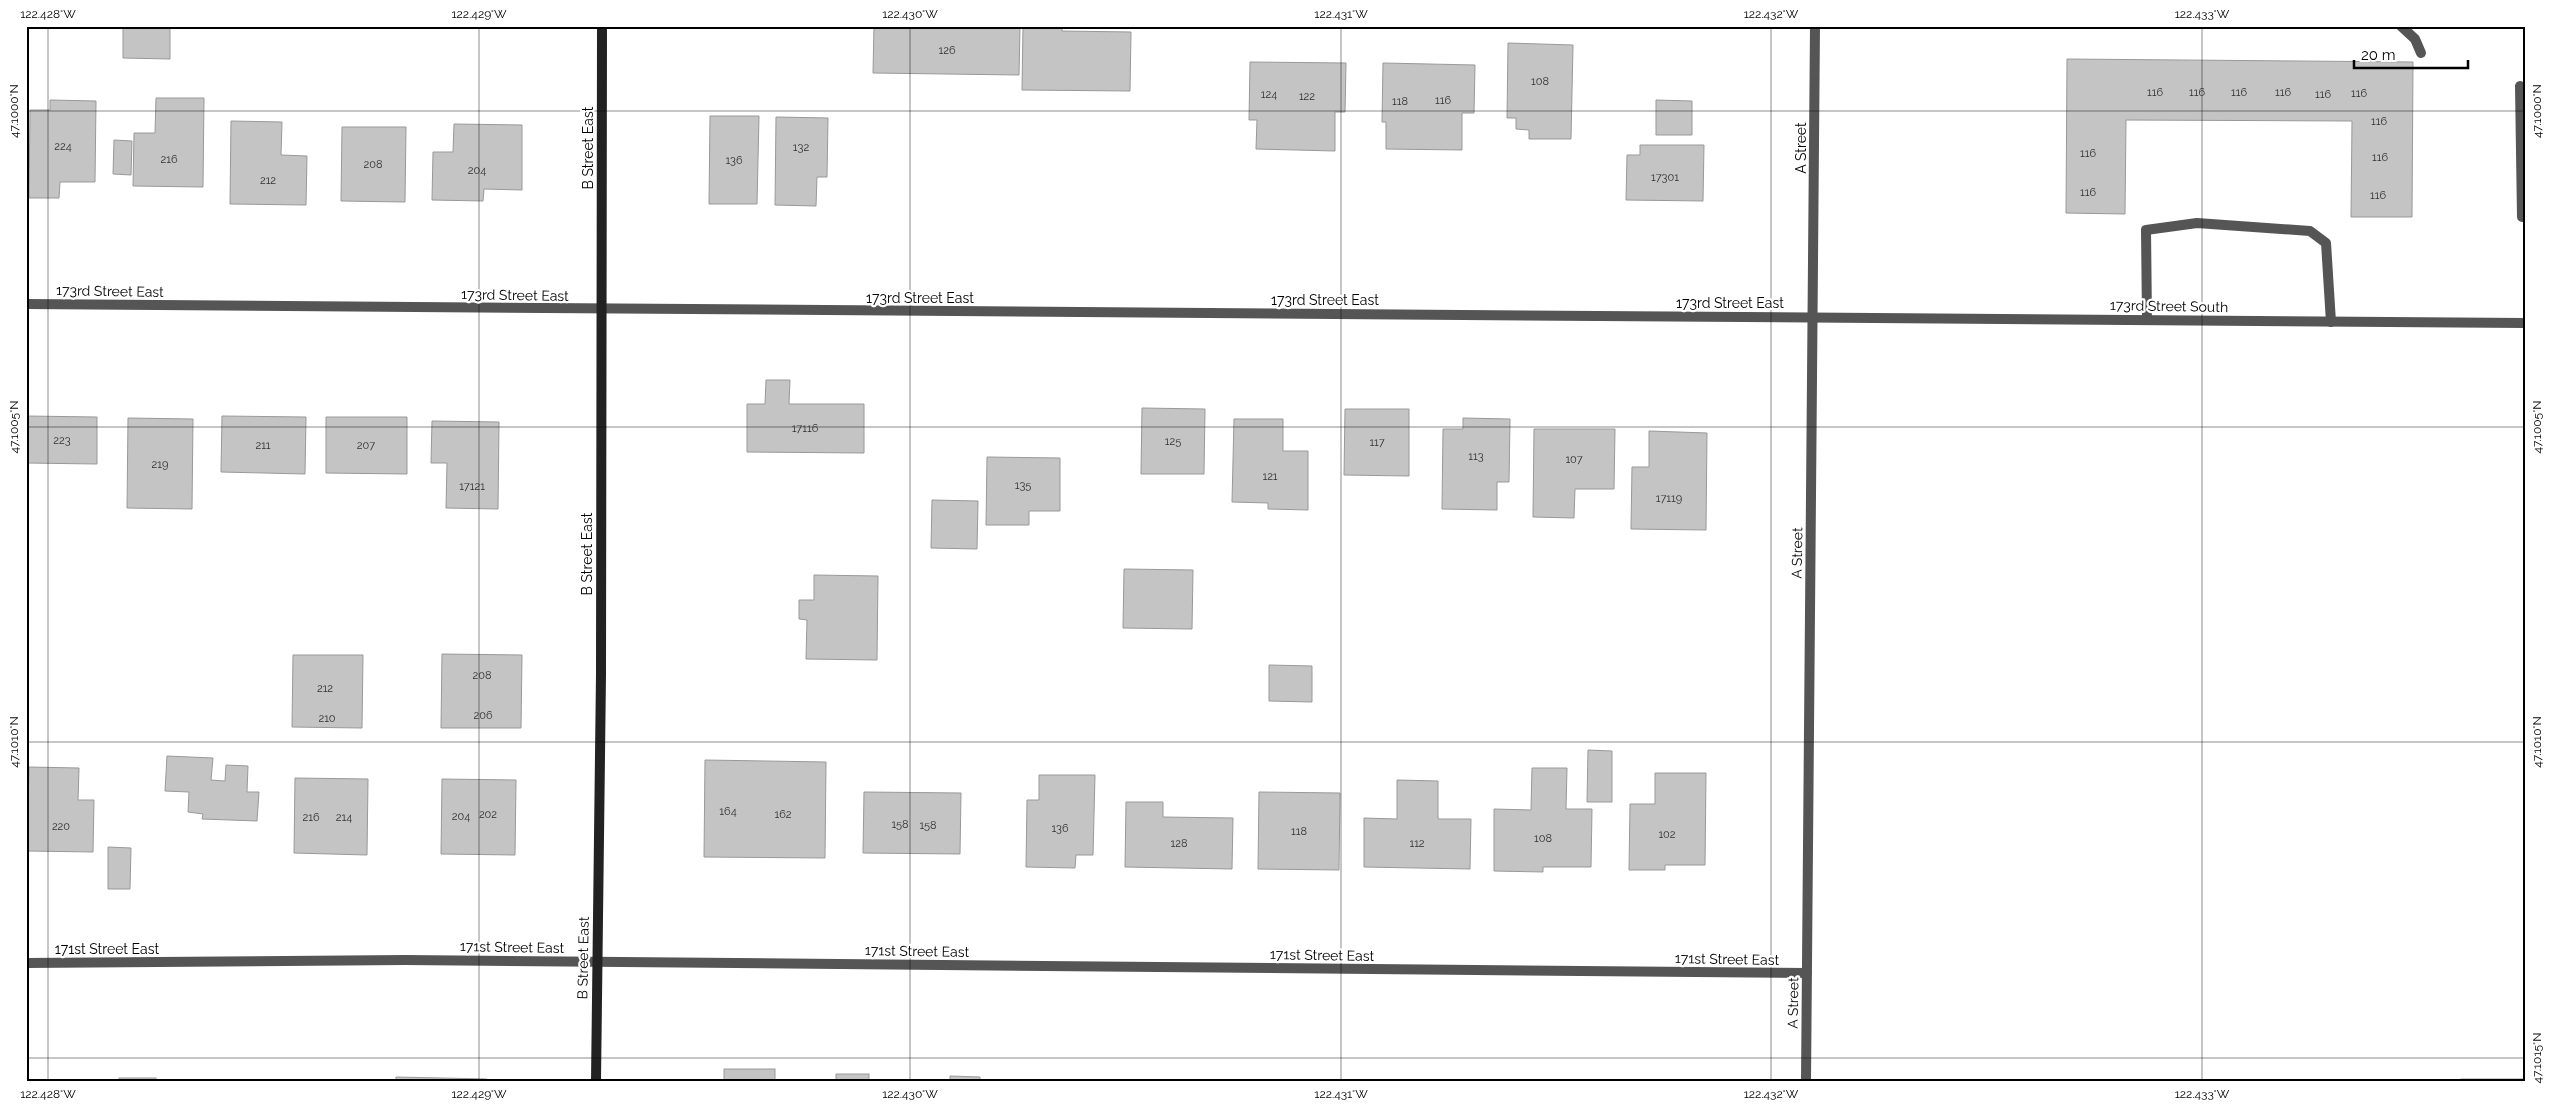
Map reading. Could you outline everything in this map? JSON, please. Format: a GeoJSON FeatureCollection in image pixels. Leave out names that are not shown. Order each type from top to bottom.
{"type":"FeatureCollection","features":[{"type":"Feature","properties":{"kind":"street","name":"B Street East"},"geometry":{"type":"LineString","coordinates":[[596,1081],[601,674],[600,310],[602,26]]}},
{"type":"Feature","properties":{"kind":"street","name":"A Street"},"geometry":{"type":"LineString","coordinates":[[1806,1081],[1815,26]]}},
{"type":"Feature","properties":{"kind":"street"},"geometry":{"type":"LineString","coordinates":[[2401,26],[2415,40],[2421,53]]}},
{"type":"Feature","properties":{"kind":"street"},"geometry":{"type":"LineString","coordinates":[[2520,86],[2522,217],[2525,217]]}},
{"type":"Feature","properties":{"kind":"street"},"geometry":{"type":"LineString","coordinates":[[2147,320],[2146,230],[2197,223],[2310,231],[2326,243],[2332,322]]}},
{"type":"Feature","properties":{"kind":"street","name":"173rd Street East"},"geometry":{"type":"LineString","coordinates":[[26,304],[600,310],[1813,317]]}},
{"type":"Feature","properties":{"kind":"street","name":"173rd Street South"},"geometry":{"type":"LineString","coordinates":[[1813,317],[2525,323]]}},
{"type":"Feature","properties":{"kind":"street","name":"171st Street East"},"geometry":{"type":"LineString","coordinates":[[26,963],[405,960],[1807,973]]}},
{"type":"Feature","properties":{"kind":"building"},"geometry":{"type":"Polygon","coordinates":[[[123,26],[170,26],[170,59],[123,58],[123,26]]]}},
{"type":"Feature","properties":{"kind":"building"},"geometry":{"type":"Polygon","coordinates":[[[874,26],[1020,26],[1019,75],[873,73],[874,26]]]}},
{"type":"Feature","properties":{"kind":"building"},"geometry":{"type":"Polygon","coordinates":[[[1023,26],[1062,26],[1062,31],[1131,32],[1130,91],[1022,90],[1023,26]]]}},
{"type":"Feature","properties":{"kind":"building"},"geometry":{"type":"Polygon","coordinates":[[[1508,43],[1573,45],[1571,139],[1529,139],[1529,130],[1516,129],[1516,118],[1507,118],[1508,43]]]}},
{"type":"Feature","properties":{"kind":"building"},"geometry":{"type":"Polygon","coordinates":[[[2067,59],[2413,62],[2412,217],[2351,217],[2352,121],[2126,120],[2125,214],[2066,213],[2067,59]]]}},
{"type":"Feature","properties":{"kind":"building"},"geometry":{"type":"Polygon","coordinates":[[[1250,62],[1346,63],[1345,112],[1335,112],[1335,151],[1256,149],[1257,120],[1249,120],[1250,62]]]}},
{"type":"Feature","properties":{"kind":"building"},"geometry":{"type":"Polygon","coordinates":[[[1383,63],[1475,65],[1474,113],[1462,113],[1462,150],[1386,149],[1386,122],[1382,122],[1383,63]]]}},
{"type":"Feature","properties":{"kind":"building"},"geometry":{"type":"Polygon","coordinates":[[[156,98],[204,98],[203,187],[133,186],[134,133],[155,133],[156,98]]]}},
{"type":"Feature","properties":{"kind":"building"},"geometry":{"type":"Polygon","coordinates":[[[50,100],[96,101],[95,182],[60,182],[59,198],[29,198],[30,110],[50,110],[50,100]]]}},
{"type":"Feature","properties":{"kind":"building"},"geometry":{"type":"Polygon","coordinates":[[[1656,100],[1692,101],[1692,135],[1656,135],[1656,100]]]}},
{"type":"Feature","properties":{"kind":"building"},"geometry":{"type":"Polygon","coordinates":[[[710,116],[759,116],[757,204],[709,204],[710,116]]]}},
{"type":"Feature","properties":{"kind":"building"},"geometry":{"type":"Polygon","coordinates":[[[776,117],[828,118],[827,177],[817,177],[816,206],[775,205],[776,117]]]}},
{"type":"Feature","properties":{"kind":"building"},"geometry":{"type":"Polygon","coordinates":[[[231,121],[282,122],[281,155],[307,156],[306,205],[230,204],[231,121]]]}},
{"type":"Feature","properties":{"kind":"building"},"geometry":{"type":"Polygon","coordinates":[[[454,124],[522,125],[522,190],[484,189],[483,201],[432,200],[433,152],[453,152],[454,124]]]}},
{"type":"Feature","properties":{"kind":"building"},"geometry":{"type":"Polygon","coordinates":[[[342,127],[406,127],[405,202],[341,201],[342,127]]]}},
{"type":"Feature","properties":{"kind":"building"},"geometry":{"type":"Polygon","coordinates":[[[114,140],[132,141],[131,175],[113,174],[114,140]]]}},
{"type":"Feature","properties":{"kind":"building"},"geometry":{"type":"Polygon","coordinates":[[[1640,145],[1704,145],[1703,201],[1626,200],[1627,155],[1640,155],[1640,145]]]}},
{"type":"Feature","properties":{"kind":"building"},"geometry":{"type":"Polygon","coordinates":[[[766,380],[790,380],[789,404],[864,404],[864,453],[747,452],[747,404],[765,404],[766,380]]]}},
{"type":"Feature","properties":{"kind":"building"},"geometry":{"type":"Polygon","coordinates":[[[1142,408],[1205,409],[1204,474],[1141,474],[1142,408]]]}},
{"type":"Feature","properties":{"kind":"building"},"geometry":{"type":"Polygon","coordinates":[[[1345,409],[1409,409],[1409,476],[1344,475],[1345,409]]]}},
{"type":"Feature","properties":{"kind":"building"},"geometry":{"type":"Polygon","coordinates":[[[26,416],[97,417],[97,464],[26,463],[26,416]]]}},
{"type":"Feature","properties":{"kind":"building"},"geometry":{"type":"Polygon","coordinates":[[[222,416],[306,417],[305,474],[221,472],[222,416]]]}},
{"type":"Feature","properties":{"kind":"building"},"geometry":{"type":"Polygon","coordinates":[[[326,417],[407,417],[407,474],[326,473],[326,417]]]}},
{"type":"Feature","properties":{"kind":"building"},"geometry":{"type":"Polygon","coordinates":[[[128,418],[193,419],[192,509],[127,508],[128,418]]]}},
{"type":"Feature","properties":{"kind":"building"},"geometry":{"type":"Polygon","coordinates":[[[1463,418],[1510,419],[1509,482],[1497,482],[1497,510],[1442,509],[1443,429],[1463,429],[1463,418]]]}},
{"type":"Feature","properties":{"kind":"building"},"geometry":{"type":"Polygon","coordinates":[[[1234,419],[1283,419],[1283,451],[1308,451],[1308,510],[1268,509],[1268,503],[1232,502],[1234,419]]]}},
{"type":"Feature","properties":{"kind":"building"},"geometry":{"type":"Polygon","coordinates":[[[432,421],[499,422],[498,509],[446,508],[447,463],[431,463],[432,421]]]}},
{"type":"Feature","properties":{"kind":"building"},"geometry":{"type":"Polygon","coordinates":[[[1534,429],[1615,429],[1614,489],[1575,489],[1574,518],[1533,517],[1534,429]]]}},
{"type":"Feature","properties":{"kind":"building"},"geometry":{"type":"Polygon","coordinates":[[[1649,431],[1707,433],[1706,530],[1631,529],[1632,467],[1649,467],[1649,431]]]}},
{"type":"Feature","properties":{"kind":"building"},"geometry":{"type":"Polygon","coordinates":[[[987,457],[1060,458],[1060,511],[1029,511],[1029,525],[986,525],[987,457]]]}},
{"type":"Feature","properties":{"kind":"building"},"geometry":{"type":"Polygon","coordinates":[[[932,500],[978,501],[977,549],[931,548],[932,500]]]}},
{"type":"Feature","properties":{"kind":"building"},"geometry":{"type":"Polygon","coordinates":[[[1124,569],[1193,570],[1192,629],[1123,628],[1124,569]]]}},
{"type":"Feature","properties":{"kind":"building"},"geometry":{"type":"Polygon","coordinates":[[[814,575],[878,576],[877,660],[806,659],[807,620],[799,619],[799,600],[814,600],[814,575]]]}},
{"type":"Feature","properties":{"kind":"building"},"geometry":{"type":"Polygon","coordinates":[[[442,654],[522,655],[521,728],[441,728],[442,654]]]}},
{"type":"Feature","properties":{"kind":"building"},"geometry":{"type":"Polygon","coordinates":[[[293,655],[363,655],[362,728],[292,727],[293,655]]]}},
{"type":"Feature","properties":{"kind":"building"},"geometry":{"type":"Polygon","coordinates":[[[1269,665],[1312,666],[1312,702],[1269,701],[1269,665]]]}},
{"type":"Feature","properties":{"kind":"building"},"geometry":{"type":"Polygon","coordinates":[[[1588,750],[1612,751],[1612,802],[1587,802],[1588,750]]]}},
{"type":"Feature","properties":{"kind":"building"},"geometry":{"type":"Polygon","coordinates":[[[167,756],[213,758],[211,780],[225,781],[226,765],[248,766],[247,792],[259,792],[257,821],[202,819],[203,814],[188,812],[189,792],[165,791],[167,756]]]}},
{"type":"Feature","properties":{"kind":"building"},"geometry":{"type":"Polygon","coordinates":[[[705,760],[826,762],[825,858],[704,857],[705,760]]]}},
{"type":"Feature","properties":{"kind":"building"},"geometry":{"type":"Polygon","coordinates":[[[29,767],[79,768],[78,800],[94,800],[93,852],[27,851],[29,767]]]}},
{"type":"Feature","properties":{"kind":"building"},"geometry":{"type":"Polygon","coordinates":[[[1532,768],[1567,768],[1566,809],[1592,809],[1591,867],[1543,867],[1543,872],[1494,871],[1494,809],[1531,810],[1532,768]]]}},
{"type":"Feature","properties":{"kind":"building"},"geometry":{"type":"Polygon","coordinates":[[[1655,773],[1706,773],[1705,865],[1665,865],[1665,870],[1629,870],[1630,804],[1655,804],[1655,773]]]}},
{"type":"Feature","properties":{"kind":"building"},"geometry":{"type":"Polygon","coordinates":[[[1039,775],[1095,775],[1093,855],[1076,855],[1075,868],[1026,867],[1027,800],[1039,800],[1039,775]]]}},
{"type":"Feature","properties":{"kind":"building"},"geometry":{"type":"Polygon","coordinates":[[[295,778],[368,779],[367,855],[294,853],[295,778]]]}},
{"type":"Feature","properties":{"kind":"building"},"geometry":{"type":"Polygon","coordinates":[[[442,779],[516,780],[515,855],[441,854],[442,779]]]}},
{"type":"Feature","properties":{"kind":"building"},"geometry":{"type":"Polygon","coordinates":[[[1397,780],[1438,781],[1438,819],[1471,819],[1470,869],[1364,867],[1364,818],[1397,819],[1397,780]]]}},
{"type":"Feature","properties":{"kind":"building"},"geometry":{"type":"Polygon","coordinates":[[[864,792],[961,793],[960,854],[863,853],[864,792]]]}},
{"type":"Feature","properties":{"kind":"building"},"geometry":{"type":"Polygon","coordinates":[[[1259,792],[1340,793],[1339,870],[1258,869],[1259,792]]]}},
{"type":"Feature","properties":{"kind":"building"},"geometry":{"type":"Polygon","coordinates":[[[1126,802],[1163,802],[1163,817],[1233,818],[1232,869],[1125,867],[1126,802]]]}},
{"type":"Feature","properties":{"kind":"building"},"geometry":{"type":"Polygon","coordinates":[[[108,847],[131,848],[130,889],[108,889],[108,847]]]}},
{"type":"Feature","properties":{"kind":"building"},"geometry":{"type":"Polygon","coordinates":[[[724,1069],[775,1069],[775,1081],[724,1081],[724,1069]]]}},
{"type":"Feature","properties":{"kind":"building"},"geometry":{"type":"Polygon","coordinates":[[[836,1074],[869,1074],[869,1081],[836,1081],[836,1074]]]}},
{"type":"Feature","properties":{"kind":"building"},"geometry":{"type":"Polygon","coordinates":[[[950,1076],[980,1077],[980,1081],[950,1081],[950,1076]]]}},
{"type":"Feature","properties":{"kind":"building"},"geometry":{"type":"Polygon","coordinates":[[[396,1077],[487,1079],[487,1081],[396,1081],[396,1077]]]}},
{"type":"Feature","properties":{"kind":"building"},"geometry":{"type":"Polygon","coordinates":[[[119,1078],[156,1078],[156,1081],[119,1081],[119,1078]]]}},
{"type":"Feature","properties":{"kind":"building"},"geometry":{"type":"Polygon","coordinates":[[[2461,1079],[2525,1079],[2525,1081],[2461,1081],[2461,1079]]]}}]}
